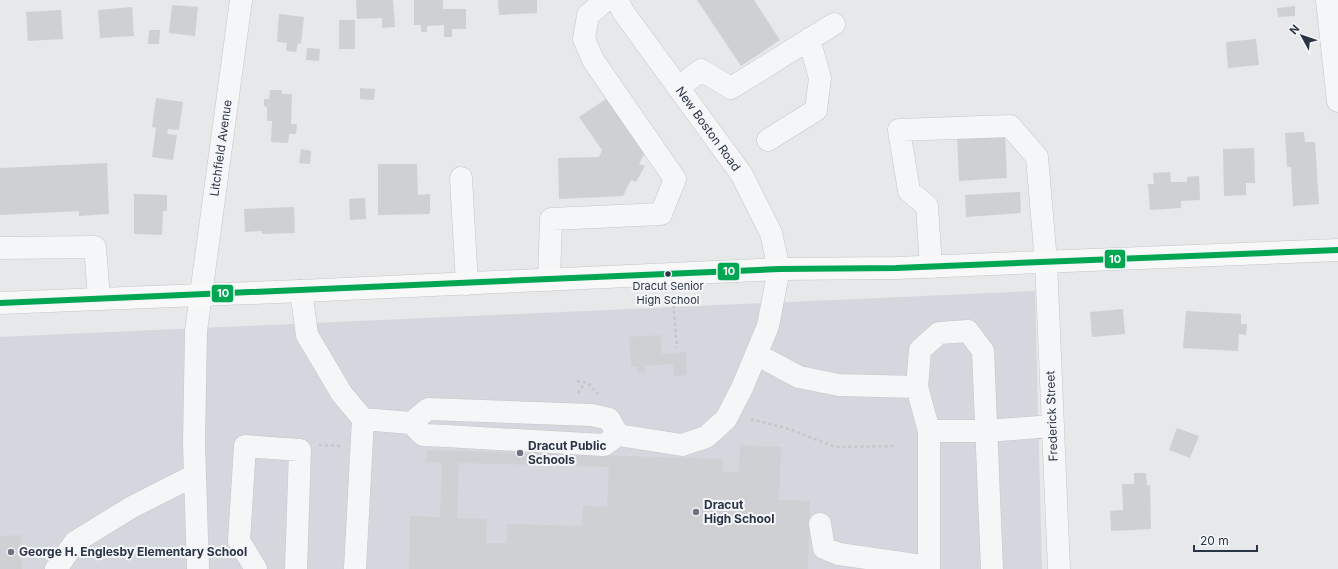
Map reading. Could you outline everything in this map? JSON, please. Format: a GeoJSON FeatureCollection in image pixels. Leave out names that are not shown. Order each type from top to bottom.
{"type":"FeatureCollection","features":[{"type":"Feature","properties":{"kind":"main road"},"geometry":{"type":"LineString","coordinates":[[0,303],[99,298],[201,296],[779,269],[931,267],[1338,250]]}},
{"type":"Feature","properties":{"kind":"street","name":"Litchfield Avenue"},"geometry":{"type":"LineString","coordinates":[[198,569],[194,475],[196,331],[241,0]]}},
{"type":"Feature","properties":{"kind":"street"},"geometry":{"type":"LineString","coordinates":[[549,280],[551,219],[661,214],[675,179],[593,60],[584,39],[588,15],[606,0]]}},
{"type":"Feature","properties":{"kind":"street","name":"New Boston Road"},"geometry":{"type":"LineString","coordinates":[[617,0],[624,13],[742,175],[771,233],[779,269]]}},
{"type":"Feature","properties":{"kind":"street"},"geometry":{"type":"LineString","coordinates":[[1331,8],[1338,101]]}},
{"type":"Feature","properties":{"kind":"street"},"geometry":{"type":"LineString","coordinates":[[678,88],[701,70],[731,88],[834,24]]}},
{"type":"Feature","properties":{"kind":"street"},"geometry":{"type":"LineString","coordinates":[[768,140],[816,110],[820,78],[809,39]]}},
{"type":"Feature","properties":{"kind":"street","name":"Frederick Street"},"geometry":{"type":"LineString","coordinates":[[931,267],[927,206],[909,191],[899,130],[1010,126],[1037,157],[1046,262],[1059,569]]}},
{"type":"Feature","properties":{"kind":"street"},"geometry":{"type":"LineString","coordinates":[[461,178],[467,284]]}},
{"type":"Feature","properties":{"kind":"street"},"geometry":{"type":"LineString","coordinates":[[0,248],[95,247],[99,298]]}},
{"type":"Feature","properties":{"kind":"street"},"geometry":{"type":"LineString","coordinates":[[301,291],[307,335],[342,394],[363,418],[411,423],[423,435],[604,445],[618,436],[682,444],[706,437],[726,419],[768,326],[779,269]]}},
{"type":"Feature","properties":{"kind":"street"},"geometry":{"type":"LineString","coordinates":[[820,524],[824,548],[839,554],[929,568],[929,431],[917,387],[920,350],[939,333],[968,331],[983,351],[992,569]]}},
{"type":"Feature","properties":{"kind":"street"},"geometry":{"type":"LineString","coordinates":[[756,354],[799,377],[839,385],[917,387]]}},
{"type":"Feature","properties":{"kind":"street"},"geometry":{"type":"LineString","coordinates":[[411,423],[428,409],[592,415],[609,419],[618,436]]}},
{"type":"Feature","properties":{"kind":"street"},"geometry":{"type":"LineString","coordinates":[[355,569],[363,418]]}},
{"type":"Feature","properties":{"kind":"street"},"geometry":{"type":"LineString","coordinates":[[929,431],[986,431],[1053,426]]}},
{"type":"Feature","properties":{"kind":"street"},"geometry":{"type":"LineString","coordinates":[[256,569],[239,541],[245,446],[300,450],[296,569]]}},
{"type":"Feature","properties":{"kind":"street"},"geometry":{"type":"LineString","coordinates":[[53,561],[75,542],[132,507],[194,475]]}},
{"type":"Feature","properties":{"kind":"path"},"geometry":{"type":"LineString","coordinates":[[673,299],[677,348]]}},
{"type":"Feature","properties":{"kind":"path"},"geometry":{"type":"LineString","coordinates":[[747,418],[790,429],[835,447],[896,446]]}},
{"type":"Feature","properties":{"kind":"path"},"geometry":{"type":"LineString","coordinates":[[300,450],[317,445],[344,446]]}},
{"type":"Feature","properties":{"kind":"path"},"geometry":{"type":"LineString","coordinates":[[25,552],[53,561]]}},
{"type":"Feature","properties":{"kind":"shaded area","name":"Dracut Public Schools"},"geometry":{"type":"Polygon","coordinates":[[[1035,291],[1042,569],[0,569],[0,337],[1035,291]]]}},
{"type":"Feature","properties":{"kind":"building"},"geometry":{"type":"Polygon","coordinates":[[[356,0],[393,0],[395,27],[382,28],[382,18],[357,19],[356,0]]]}},
{"type":"Feature","properties":{"kind":"building"},"geometry":{"type":"Polygon","coordinates":[[[414,0],[443,0],[443,9],[466,9],[466,29],[452,29],[452,37],[444,37],[444,25],[427,26],[427,32],[421,32],[421,25],[414,25],[414,0]]]}},
{"type":"Feature","properties":{"kind":"building"},"geometry":{"type":"Polygon","coordinates":[[[498,0],[537,0],[537,13],[499,15],[498,0]]]}},
{"type":"Feature","properties":{"kind":"building"},"geometry":{"type":"Polygon","coordinates":[[[697,0],[754,0],[780,40],[741,66],[697,0]]]}},
{"type":"Feature","properties":{"kind":"building"},"geometry":{"type":"Polygon","coordinates":[[[172,5],[198,7],[195,36],[169,33],[172,5]]]}},
{"type":"Feature","properties":{"kind":"building"},"geometry":{"type":"Polygon","coordinates":[[[1295,6],[1295,16],[1278,17],[1277,8],[1295,6]]]}},
{"type":"Feature","properties":{"kind":"building"},"geometry":{"type":"Polygon","coordinates":[[[132,7],[134,36],[100,38],[98,10],[132,7]]]}},
{"type":"Feature","properties":{"kind":"building"},"geometry":{"type":"Polygon","coordinates":[[[61,10],[63,39],[28,41],[26,12],[61,10]]]}},
{"type":"Feature","properties":{"kind":"building"},"geometry":{"type":"Polygon","coordinates":[[[279,14],[304,17],[301,44],[298,43],[296,52],[286,51],[287,43],[277,42],[279,14]]]}},
{"type":"Feature","properties":{"kind":"building"},"geometry":{"type":"Polygon","coordinates":[[[339,20],[355,20],[355,49],[339,49],[339,20]]]}},
{"type":"Feature","properties":{"kind":"building"},"geometry":{"type":"Polygon","coordinates":[[[149,30],[160,30],[159,44],[148,44],[149,30]]]}},
{"type":"Feature","properties":{"kind":"building"},"geometry":{"type":"Polygon","coordinates":[[[1256,39],[1259,65],[1228,68],[1226,42],[1256,39]]]}},
{"type":"Feature","properties":{"kind":"building"},"geometry":{"type":"Polygon","coordinates":[[[307,48],[320,49],[319,61],[306,60],[307,48]]]}},
{"type":"Feature","properties":{"kind":"building"},"geometry":{"type":"Polygon","coordinates":[[[360,88],[375,89],[374,100],[360,99],[360,88]]]}},
{"type":"Feature","properties":{"kind":"building"},"geometry":{"type":"Polygon","coordinates":[[[270,90],[282,90],[282,94],[292,94],[291,124],[297,124],[296,134],[289,134],[288,143],[271,142],[272,121],[267,121],[267,107],[264,106],[264,99],[269,99],[270,90]]]}},
{"type":"Feature","properties":{"kind":"building"},"geometry":{"type":"Polygon","coordinates":[[[612,95],[647,148],[639,164],[645,166],[636,182],[631,180],[623,196],[559,199],[558,158],[599,157],[602,150],[579,117],[612,95]]]}},
{"type":"Feature","properties":{"kind":"building"},"geometry":{"type":"Polygon","coordinates":[[[156,98],[183,102],[179,130],[168,129],[167,134],[177,135],[173,160],[152,157],[156,128],[152,127],[156,98]]]}},
{"type":"Feature","properties":{"kind":"building"},"geometry":{"type":"Polygon","coordinates":[[[1304,132],[1305,142],[1315,142],[1319,204],[1293,206],[1291,167],[1287,167],[1285,133],[1304,132]]]}},
{"type":"Feature","properties":{"kind":"building"},"geometry":{"type":"Polygon","coordinates":[[[1005,134],[1007,178],[959,181],[957,136],[1005,134]]]}},
{"type":"Feature","properties":{"kind":"building"},"geometry":{"type":"Polygon","coordinates":[[[1254,148],[1255,183],[1246,183],[1246,195],[1224,196],[1223,149],[1254,148]]]}},
{"type":"Feature","properties":{"kind":"building"},"geometry":{"type":"Polygon","coordinates":[[[301,149],[311,151],[310,164],[299,163],[301,149]]]}},
{"type":"Feature","properties":{"kind":"building"},"geometry":{"type":"Polygon","coordinates":[[[107,163],[109,214],[79,216],[79,211],[0,215],[0,168],[107,163]]]}},
{"type":"Feature","properties":{"kind":"building"},"geometry":{"type":"Polygon","coordinates":[[[378,164],[417,164],[418,195],[430,194],[430,214],[378,215],[378,164]]]}},
{"type":"Feature","properties":{"kind":"building"},"geometry":{"type":"Polygon","coordinates":[[[1170,172],[1171,182],[1187,182],[1187,177],[1199,176],[1200,200],[1181,201],[1181,208],[1150,210],[1148,184],[1154,184],[1153,173],[1170,172]]]}},
{"type":"Feature","properties":{"kind":"building"},"geometry":{"type":"Polygon","coordinates":[[[1020,192],[1021,213],[966,217],[965,195],[1020,192]]]}},
{"type":"Feature","properties":{"kind":"building"},"geometry":{"type":"Polygon","coordinates":[[[134,194],[167,195],[167,211],[163,211],[162,235],[134,234],[134,194]]]}},
{"type":"Feature","properties":{"kind":"building"},"geometry":{"type":"Polygon","coordinates":[[[365,198],[366,219],[350,220],[349,199],[365,198]]]}},
{"type":"Feature","properties":{"kind":"building"},"geometry":{"type":"Polygon","coordinates":[[[294,207],[295,233],[262,234],[262,231],[245,232],[244,209],[294,207]]]}},
{"type":"Feature","properties":{"kind":"building"},"geometry":{"type":"Polygon","coordinates":[[[1123,309],[1125,334],[1092,337],[1090,312],[1123,309]]]}},
{"type":"Feature","properties":{"kind":"building"},"geometry":{"type":"Polygon","coordinates":[[[1186,311],[1241,314],[1241,324],[1247,324],[1246,335],[1239,334],[1238,351],[1183,348],[1186,311]]]}},
{"type":"Feature","properties":{"kind":"building"},"geometry":{"type":"Polygon","coordinates":[[[661,335],[662,354],[686,352],[687,375],[674,376],[673,364],[645,366],[645,372],[638,373],[637,367],[631,367],[629,337],[661,335]]]}},
{"type":"Feature","properties":{"kind":"building"},"geometry":{"type":"Polygon","coordinates":[[[1177,428],[1199,436],[1190,458],[1169,450],[1177,428]]]}},
{"type":"Feature","properties":{"kind":"building","name":"Dracut High School"},"geometry":{"type":"Polygon","coordinates":[[[740,445],[781,447],[779,500],[810,501],[808,569],[409,569],[410,516],[440,517],[442,463],[426,462],[427,450],[723,459],[723,472],[739,472],[740,445]],[[459,463],[457,518],[487,519],[486,543],[507,543],[507,524],[582,526],[583,506],[607,507],[609,467],[459,463]]]}},
{"type":"Feature","properties":{"kind":"building"},"geometry":{"type":"Polygon","coordinates":[[[1134,473],[1146,473],[1147,485],[1150,485],[1151,529],[1111,531],[1110,511],[1123,510],[1122,484],[1134,484],[1134,473]]]}},
{"type":"Feature","properties":{"kind":"building","name":"George H. Englesby Elementary School"},"geometry":{"type":"Polygon","coordinates":[[[21,535],[22,569],[0,569],[0,536],[21,535]]]}},
{"type":"Feature","properties":{"kind":"transit line","name":"10"},"geometry":{"type":"LineString","coordinates":[[0,303],[779,269],[896,268],[1338,250]]}},
{"type":"Feature","properties":{"kind":"place","name":"Dracut Senior High School"},"geometry":{"type":"Point","coordinates":[668,274]}},
{"type":"Feature","properties":{"kind":"place","name":"Dracut Public Schools"},"geometry":{"type":"Point","coordinates":[520,453]}},
{"type":"Feature","properties":{"kind":"place","name":"Dracut High School"},"geometry":{"type":"Point","coordinates":[696,512]}},
{"type":"Feature","properties":{"kind":"place","name":"George H. Englesby Elementary School"},"geometry":{"type":"Point","coordinates":[11,552]}}]}
